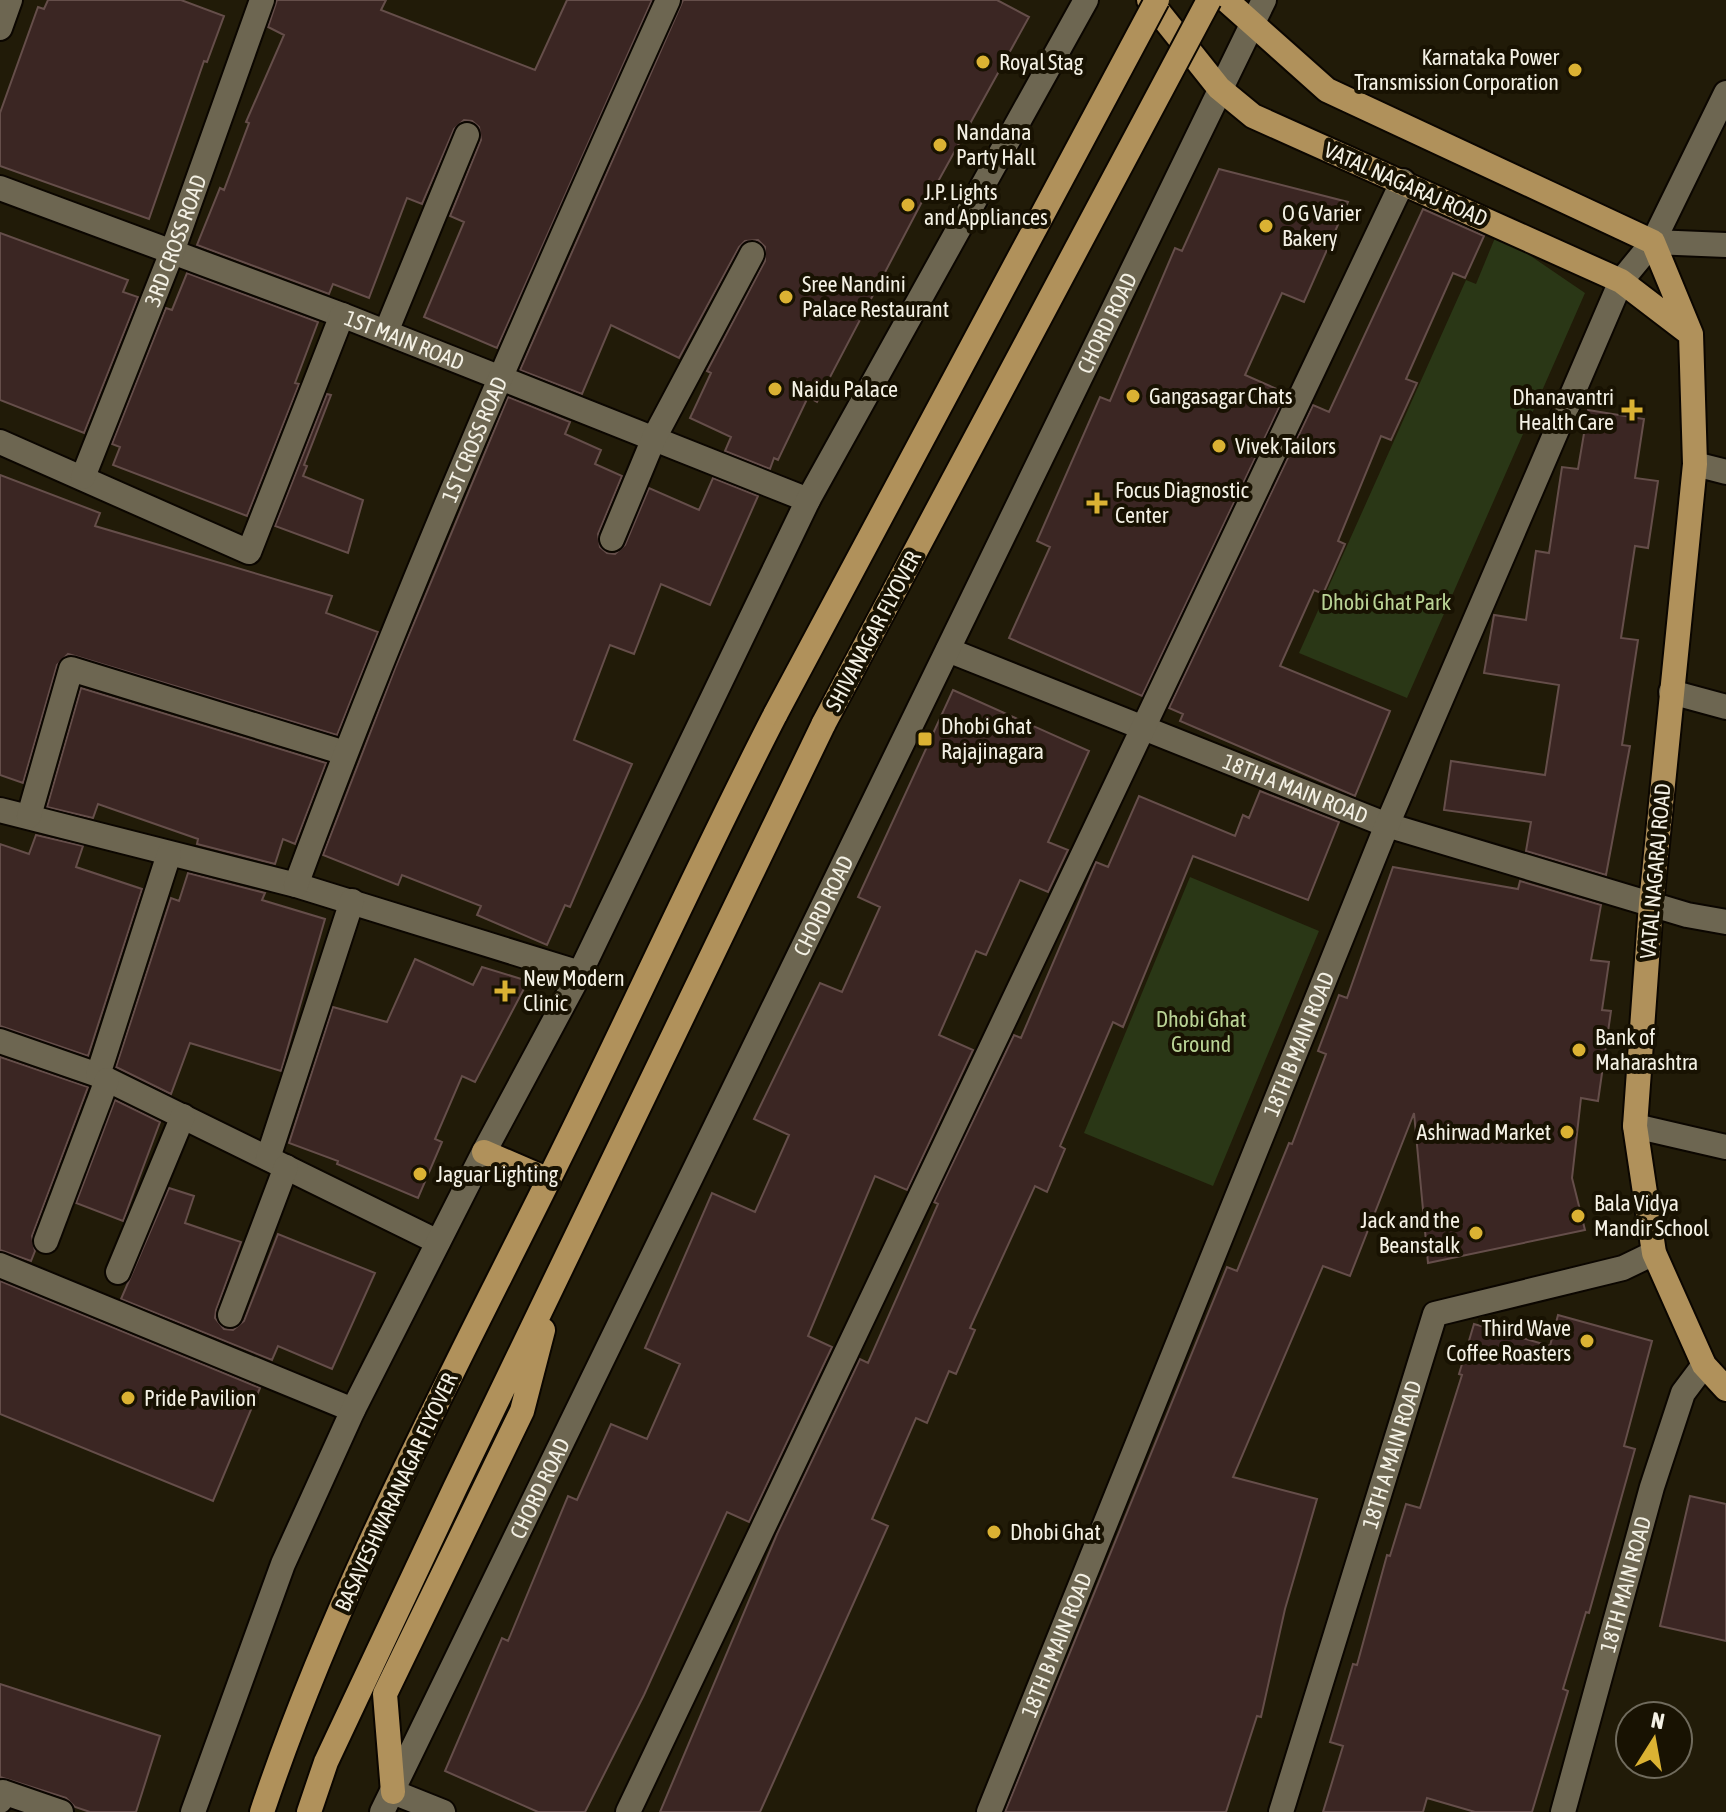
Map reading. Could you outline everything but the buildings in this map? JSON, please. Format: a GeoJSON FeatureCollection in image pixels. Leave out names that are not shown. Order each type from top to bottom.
{"type":"FeatureCollection","features":[{"type":"Feature","properties":{"kind":"main road","name":"VATAL NAGARAJ ROAD"},"geometry":{"type":"LineString","coordinates":[[1149,0],[1219,88],[1253,116],[1621,281],[1691,334]]}},
{"type":"Feature","properties":{"kind":"main road"},"geometry":{"type":"LineString","coordinates":[[484,1152],[549,1180],[692,878],[776,713],[1157,0]]}},
{"type":"Feature","properties":{"kind":"main road","name":"SHIVANAGAR FLYOVER"},"geometry":{"type":"LineString","coordinates":[[559,1274],[824,723],[1209,0]]}},
{"type":"Feature","properties":{"kind":"main road"},"geometry":{"type":"LineString","coordinates":[[1226,0],[1327,90],[1653,242]]}},
{"type":"Feature","properties":{"kind":"main road","name":"VATAL NAGARAJ ROAD"},"geometry":{"type":"LineString","coordinates":[[1653,242],[1691,334],[1695,464],[1651,904],[1635,1126],[1654,1253],[1704,1365],[1726,1389]]}},
{"type":"Feature","properties":{"kind":"main road","name":"BASAVESHWARANAGAR FLYOVER"},"geometry":{"type":"LineString","coordinates":[[262,1812],[291,1725],[419,1435],[549,1180]]}},
{"type":"Feature","properties":{"kind":"main road"},"geometry":{"type":"LineString","coordinates":[[388,1802],[385,1694],[522,1411],[559,1274]]}},
{"type":"Feature","properties":{"kind":"main road"},"geometry":{"type":"LineString","coordinates":[[309,1812],[326,1762],[559,1274]]}},
{"type":"Feature","properties":{"kind":"street"},"geometry":{"type":"LineString","coordinates":[[0,28],[10,0]]}},
{"type":"Feature","properties":{"kind":"street","name":"3RD CROSS ROAD"},"geometry":{"type":"LineString","coordinates":[[83,477],[172,252],[262,0]]}},
{"type":"Feature","properties":{"kind":"street","name":"1ST CROSS ROAD"},"geometry":{"type":"LineString","coordinates":[[296,885],[345,753],[498,377],[668,0]]}},
{"type":"Feature","properties":{"kind":"street"},"geometry":{"type":"LineString","coordinates":[[193,1812],[283,1564],[353,1410],[484,1152],[580,973],[808,500],[1086,0]]}},
{"type":"Feature","properties":{"kind":"street","name":"CHORD ROAD"},"geometry":{"type":"LineString","coordinates":[[388,1802],[1264,0]]}},
{"type":"Feature","properties":{"kind":"street","name":"18TH B MAIN ROAD"},"geometry":{"type":"LineString","coordinates":[[989,1812],[1387,825],[1621,281],[1653,242],[1726,93]]}},
{"type":"Feature","properties":{"kind":"street"},"geometry":{"type":"LineString","coordinates":[[386,332],[467,135]]}},
{"type":"Feature","properties":{"kind":"street"},"geometry":{"type":"LineString","coordinates":[[628,1812],[1403,181]]}},
{"type":"Feature","properties":{"kind":"street","name":"1ST MAIN ROAD"},"geometry":{"type":"LineString","coordinates":[[0,188],[342,315],[808,500]]}},
{"type":"Feature","properties":{"kind":"street"},"geometry":{"type":"LineString","coordinates":[[1653,242],[1726,245]]}},
{"type":"Feature","properties":{"kind":"street"},"geometry":{"type":"LineString","coordinates":[[612,539],[654,438],[752,254]]}},
{"type":"Feature","properties":{"kind":"street"},"geometry":{"type":"LineString","coordinates":[[0,442],[249,552],[342,315]]}},
{"type":"Feature","properties":{"kind":"street"},"geometry":{"type":"LineString","coordinates":[[1695,464],[1726,472]]}},
{"type":"Feature","properties":{"kind":"street","name":"18TH A MAIN ROAD"},"geometry":{"type":"LineString","coordinates":[[948,650],[1387,825],[1651,904],[1726,922]]}},
{"type":"Feature","properties":{"kind":"street"},"geometry":{"type":"LineString","coordinates":[[29,816],[71,669],[345,753]]}},
{"type":"Feature","properties":{"kind":"street"},"geometry":{"type":"LineString","coordinates":[[1671,692],[1726,707]]}},
{"type":"Feature","properties":{"kind":"street"},"geometry":{"type":"LineString","coordinates":[[0,810],[296,885],[580,973]]}},
{"type":"Feature","properties":{"kind":"street"},"geometry":{"type":"LineString","coordinates":[[46,1241],[103,1078],[169,854]]}},
{"type":"Feature","properties":{"kind":"street"},"geometry":{"type":"LineString","coordinates":[[230,1315],[352,901]]}},
{"type":"Feature","properties":{"kind":"street"},"geometry":{"type":"LineString","coordinates":[[0,1041],[103,1078],[438,1242]]}},
{"type":"Feature","properties":{"kind":"street"},"geometry":{"type":"LineString","coordinates":[[118,1272],[183,1116]]}},
{"type":"Feature","properties":{"kind":"street"},"geometry":{"type":"LineString","coordinates":[[1635,1126],[1726,1147]]}},
{"type":"Feature","properties":{"kind":"street","name":"18TH A MAIN ROAD"},"geometry":{"type":"LineString","coordinates":[[1281,1812],[1435,1314],[1623,1268],[1654,1253]]}},
{"type":"Feature","properties":{"kind":"street"},"geometry":{"type":"LineString","coordinates":[[0,1265],[353,1410]]}},
{"type":"Feature","properties":{"kind":"street","name":"18TH MAIN ROAD"},"geometry":{"type":"LineString","coordinates":[[1563,1812],[1652,1487],[1683,1393],[1704,1365]]}},
{"type":"Feature","properties":{"kind":"street"},"geometry":{"type":"LineString","coordinates":[[0,1801],[3,1792],[61,1812]]}},
{"type":"Feature","properties":{"kind":"street"},"geometry":{"type":"LineString","coordinates":[[388,1802],[443,1812]]}},
{"type":"Feature","properties":{"kind":"green space","name":"Dhobi Ghat Park"},"geometry":{"type":"Polygon","coordinates":[[[1497,233],[1585,293],[1407,698],[1299,653],[1466,280],[1476,284],[1497,233]]]}},
{"type":"Feature","properties":{"kind":"green space","name":"Dhobi Ghat Ground"},"geometry":{"type":"Polygon","coordinates":[[[1190,877],[1319,931],[1213,1186],[1084,1133],[1190,877]]]}},
{"type":"Feature","properties":{"kind":"place","name":"Royal Stag"},"geometry":{"type":"Point","coordinates":[983,62]}},
{"type":"Feature","properties":{"kind":"place","name":"Karnataka Power Transmission Corporation"},"geometry":{"type":"Point","coordinates":[1575,70]}},
{"type":"Feature","properties":{"kind":"place","name":"Nandana Party Hall"},"geometry":{"type":"Point","coordinates":[940,145]}},
{"type":"Feature","properties":{"kind":"place","name":"J.P. Lights and Appliances"},"geometry":{"type":"Point","coordinates":[908,205]}},
{"type":"Feature","properties":{"kind":"place","name":"O G Varier Bakery"},"geometry":{"type":"Point","coordinates":[1266,226]}},
{"type":"Feature","properties":{"kind":"place","name":"Sree Nandini Palace Restaurant"},"geometry":{"type":"Point","coordinates":[786,297]}},
{"type":"Feature","properties":{"kind":"place","name":"Naidu Palace"},"geometry":{"type":"Point","coordinates":[775,389]}},
{"type":"Feature","properties":{"kind":"place","name":"Gangasagar Chats"},"geometry":{"type":"Point","coordinates":[1133,396]}},
{"type":"Feature","properties":{"kind":"place","name":"Dhanavantri Health Care"},"geometry":{"type":"Point","coordinates":[1632,410]}},
{"type":"Feature","properties":{"kind":"place","name":"Vivek Tailors"},"geometry":{"type":"Point","coordinates":[1219,446]}},
{"type":"Feature","properties":{"kind":"place","name":"Focus Diagnostic Center"},"geometry":{"type":"Point","coordinates":[1097,503]}},
{"type":"Feature","properties":{"kind":"place","name":"Dhobi Ghat Rajajinagara"},"geometry":{"type":"Point","coordinates":[925,739]}},
{"type":"Feature","properties":{"kind":"place","name":"New Modern Clinic"},"geometry":{"type":"Point","coordinates":[505,991]}},
{"type":"Feature","properties":{"kind":"place","name":"Bank of Maharashtra"},"geometry":{"type":"Point","coordinates":[1579,1050]}},
{"type":"Feature","properties":{"kind":"place","name":"Ashirwad Market"},"geometry":{"type":"Point","coordinates":[1567,1132]}},
{"type":"Feature","properties":{"kind":"place","name":"Jaguar Lighting"},"geometry":{"type":"Point","coordinates":[420,1174]}},
{"type":"Feature","properties":{"kind":"place","name":"Bala Vidya Mandir School"},"geometry":{"type":"Point","coordinates":[1578,1216]}},
{"type":"Feature","properties":{"kind":"place","name":"Jack and the Beanstalk"},"geometry":{"type":"Point","coordinates":[1476,1233]}},
{"type":"Feature","properties":{"kind":"place","name":"Third Wave Coffee Roasters"},"geometry":{"type":"Point","coordinates":[1587,1341]}},
{"type":"Feature","properties":{"kind":"place","name":"Pride Pavilion"},"geometry":{"type":"Point","coordinates":[128,1398]}},
{"type":"Feature","properties":{"kind":"place","name":"Dhobi Ghat"},"geometry":{"type":"Point","coordinates":[994,1532]}}]}
